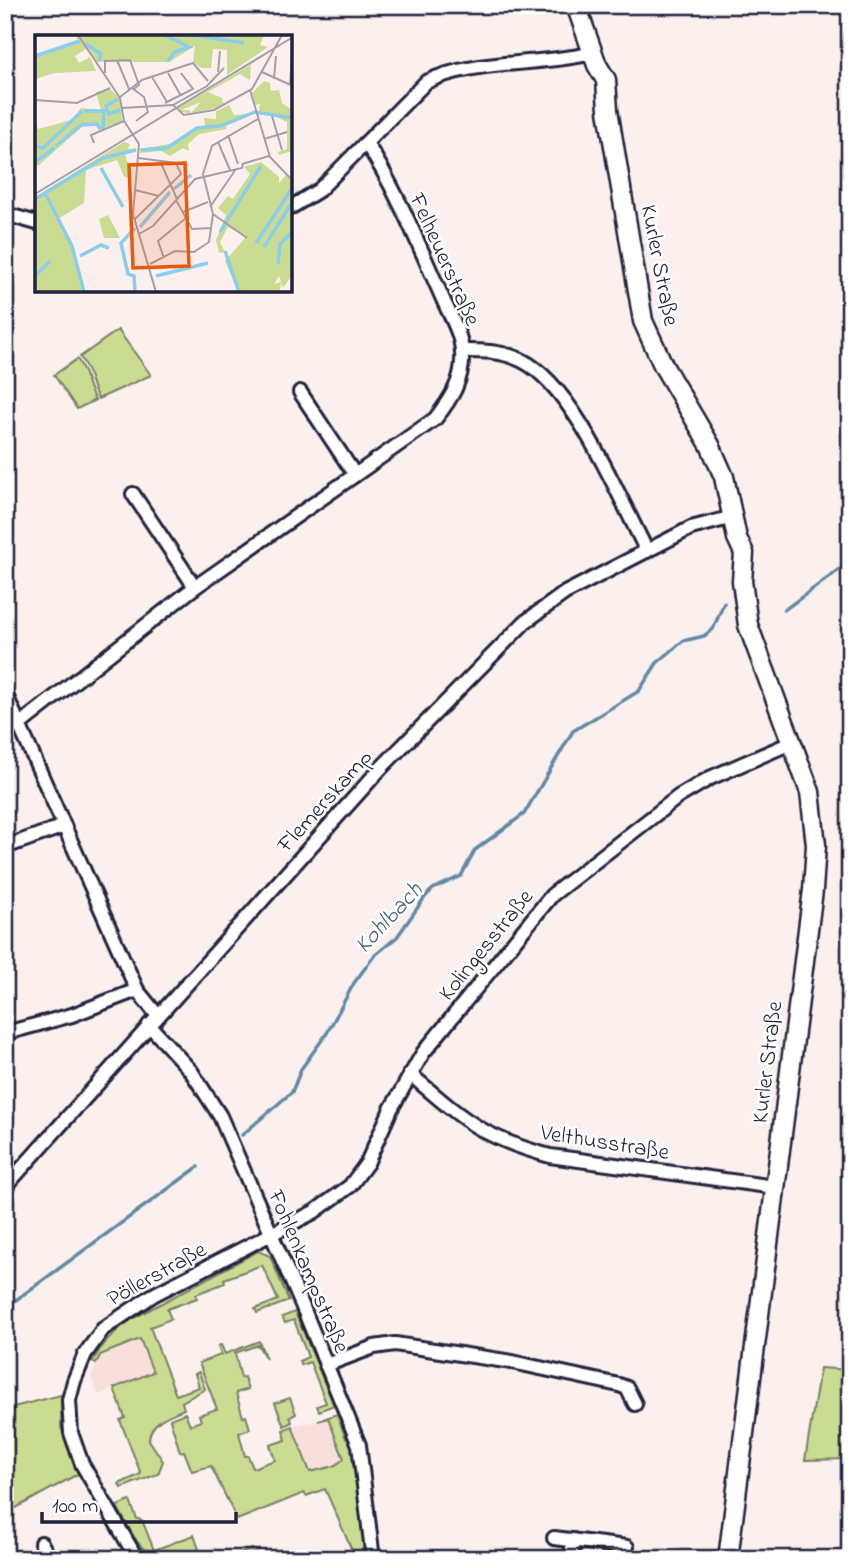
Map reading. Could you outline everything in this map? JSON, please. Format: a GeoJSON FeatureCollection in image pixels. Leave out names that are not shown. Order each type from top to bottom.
{"type":"FeatureCollection","features":[{"type":"Feature","properties":{"kind":"main road","name":"Kurler Straße"},"geometry":{"type":"LineString","coordinates":[[576,5],[595,59],[595,82],[599,96],[608,110],[643,321],[664,367],[718,461],[737,538],[745,559],[743,606],[755,649],[793,742],[813,808],[816,863],[728,1559]]}},
{"type":"Feature","properties":{"kind":"street"},"geometry":{"type":"LineString","coordinates":[[292,207],[319,190],[426,82],[441,74],[595,59]]}},
{"type":"Feature","properties":{"kind":"street","name":"Felheuerstraße"},"geometry":{"type":"LineString","coordinates":[[19,725],[195,587],[435,419],[452,398],[460,378],[463,351],[456,327],[420,247],[366,143]]}},
{"type":"Feature","properties":{"kind":"street"},"geometry":{"type":"LineString","coordinates":[[5,214],[35,222]]}},
{"type":"Feature","properties":{"kind":"street"},"geometry":{"type":"LineString","coordinates":[[463,351],[502,353],[521,360],[554,385],[598,456],[647,551]]}},
{"type":"Feature","properties":{"kind":"street"},"geometry":{"type":"LineString","coordinates":[[300,392],[355,475]]}},
{"type":"Feature","properties":{"kind":"street"},"geometry":{"type":"LineString","coordinates":[[133,494],[195,587]]}},
{"type":"Feature","properties":{"kind":"street","name":"Flemerskamp"},"geometry":{"type":"LineString","coordinates":[[5,1187],[380,768],[525,622],[565,593],[691,528],[733,517]]}},
{"type":"Feature","properties":{"kind":"street","name":"Fohlenkampstraße"},"geometry":{"type":"LineString","coordinates":[[5,693],[137,990],[154,1020],[216,1107],[271,1233],[359,1445],[373,1559]]}},
{"type":"Feature","properties":{"kind":"street","name":"Kolingesstraße"},"geometry":{"type":"LineString","coordinates":[[271,1233],[324,1206],[350,1186],[367,1163],[423,1053],[552,895],[678,797],[710,778],[793,742]]}},
{"type":"Feature","properties":{"kind":"street"},"geometry":{"type":"LineString","coordinates":[[5,848],[64,826]]}},
{"type":"Feature","properties":{"kind":"street"},"geometry":{"type":"LineString","coordinates":[[6,1033],[72,1015],[137,990]]}},
{"type":"Feature","properties":{"kind":"street","name":"Velthusstraße"},"geometry":{"type":"LineString","coordinates":[[410,1074],[469,1124],[489,1136],[527,1150],[550,1156],[775,1187]]}},
{"type":"Feature","properties":{"kind":"street","name":"Pöllerstraße"},"geometry":{"type":"LineString","coordinates":[[137,1559],[82,1464],[71,1433],[69,1400],[80,1366],[94,1341],[114,1319],[271,1233]]}},
{"type":"Feature","properties":{"kind":"street"},"geometry":{"type":"LineString","coordinates":[[326,1365],[383,1344],[404,1345],[512,1362],[619,1385],[627,1388],[635,1404]]}},
{"type":"Feature","properties":{"kind":"street"},"geometry":{"type":"LineString","coordinates":[[554,1538],[627,1547]]}},
{"type":"Feature","properties":{"kind":"street"},"geometry":{"type":"LineString","coordinates":[[571,1559],[573,1541]]}},
{"type":"Feature","properties":{"kind":"street"},"geometry":{"type":"LineString","coordinates":[[41,1543],[50,1559]]}},
{"type":"Feature","properties":{"kind":"shaded area"},"geometry":{"type":"Polygon","coordinates":[[[141,1339],[154,1373],[98,1395],[91,1378],[100,1355],[141,1339]]]}},
{"type":"Feature","properties":{"kind":"shaded area"},"geometry":{"type":"Polygon","coordinates":[[[328,1418],[344,1459],[310,1473],[292,1426],[328,1418]]]}},
{"type":"Feature","properties":{"kind":"green space"},"geometry":{"type":"Polygon","coordinates":[[[118,330],[151,375],[98,399],[80,357],[118,330]]]}},
{"type":"Feature","properties":{"kind":"green space"},"geometry":{"type":"Polygon","coordinates":[[[77,359],[95,400],[77,409],[54,375],[77,359]]]}},
{"type":"Feature","properties":{"kind":"green space"},"geometry":{"type":"Polygon","coordinates":[[[258,1251],[270,1256],[289,1301],[257,1313],[255,1309],[278,1300],[262,1265],[224,1279],[225,1283],[196,1294],[197,1298],[167,1309],[171,1319],[150,1327],[176,1395],[199,1387],[195,1374],[199,1372],[205,1389],[182,1402],[184,1409],[161,1420],[150,1433],[149,1440],[163,1461],[158,1474],[121,1488],[119,1484],[141,1474],[120,1420],[125,1418],[114,1388],[153,1372],[140,1339],[100,1355],[96,1364],[92,1362],[109,1338],[132,1319],[258,1251]]]}},
{"type":"Feature","properties":{"kind":"green space"},"geometry":{"type":"Polygon","coordinates":[[[295,1312],[334,1405],[319,1411],[317,1406],[326,1403],[310,1362],[301,1365],[299,1361],[308,1357],[294,1320],[285,1323],[282,1317],[295,1312]]]}},
{"type":"Feature","properties":{"kind":"green space"},"geometry":{"type":"Polygon","coordinates":[[[259,1341],[266,1359],[258,1345],[235,1353],[241,1378],[244,1377],[248,1389],[236,1393],[243,1417],[246,1416],[250,1429],[239,1433],[245,1456],[248,1456],[253,1468],[275,1460],[270,1445],[286,1440],[283,1430],[292,1426],[310,1472],[334,1466],[344,1459],[328,1418],[318,1421],[337,1414],[346,1439],[350,1438],[367,1559],[346,1559],[354,1555],[325,1489],[306,1496],[304,1493],[237,1520],[211,1466],[192,1471],[184,1451],[180,1452],[170,1419],[185,1413],[190,1425],[201,1421],[199,1415],[217,1409],[199,1363],[221,1355],[218,1346],[221,1345],[225,1354],[259,1341]]]}},
{"type":"Feature","properties":{"kind":"green space"},"geometry":{"type":"Polygon","coordinates":[[[820,1368],[850,1370],[850,1459],[805,1460],[820,1368]]]}},
{"type":"Feature","properties":{"kind":"green space"},"geometry":{"type":"Polygon","coordinates":[[[61,1395],[61,1427],[78,1474],[5,1514],[5,1409],[61,1395]]]}},
{"type":"Feature","properties":{"kind":"green space"},"geometry":{"type":"Polygon","coordinates":[[[290,1398],[296,1414],[290,1417],[292,1422],[284,1426],[275,1403],[290,1398]]]}},
{"type":"Feature","properties":{"kind":"green space"},"geometry":{"type":"Polygon","coordinates":[[[130,1501],[137,1519],[142,1520],[154,1550],[194,1535],[200,1552],[199,1559],[166,1558],[147,1551],[133,1535],[117,1506],[130,1501]]]}},
{"type":"Feature","properties":{"kind":"green space"},"geometry":{"type":"Polygon","coordinates":[[[252,1549],[256,1559],[212,1559],[213,1552],[229,1558],[252,1549]]]}},
{"type":"Feature","properties":{"kind":"waterway","name":"Kohlbach"},"geometry":{"type":"LineString","coordinates":[[784,610],[850,562]]}},
{"type":"Feature","properties":{"kind":"waterway","name":"Kohlbach"},"geometry":{"type":"LineString","coordinates":[[242,1135],[292,1092],[301,1069],[327,1033],[354,983],[374,956],[397,937],[425,897],[433,889],[461,876],[475,850],[524,814],[573,731],[639,691],[657,663],[683,641],[704,636],[713,629],[724,603]]}},
{"type":"Feature","properties":{"kind":"waterway","name":"Kohlbach"},"geometry":{"type":"LineString","coordinates":[[5,1308],[198,1167]]}}]}
